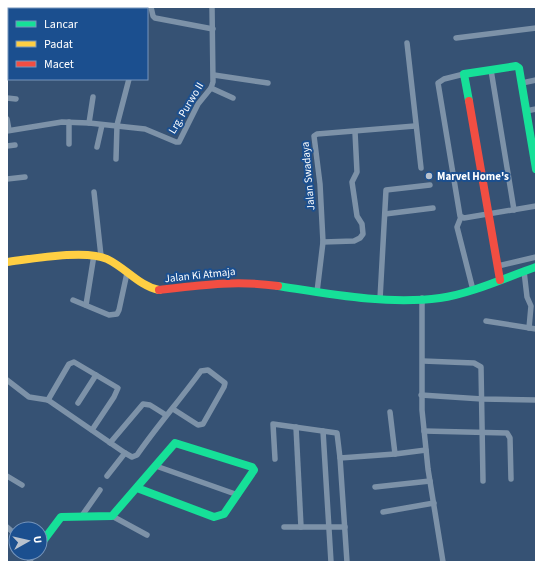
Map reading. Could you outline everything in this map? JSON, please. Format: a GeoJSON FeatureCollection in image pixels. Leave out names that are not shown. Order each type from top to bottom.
{"type":"FeatureCollection","features":[{"type":"Feature","properties":{"kind":"street"},"geometry":{"type":"LineString","coordinates":[[151,7],[155,18],[213,29]]}},
{"type":"Feature","properties":{"kind":"street","name":"Lrg. Purwo II"},"geometry":{"type":"LineString","coordinates":[[8,131],[70,122],[89,123],[144,129],[178,142],[181,140],[202,98],[212,88],[214,75],[212,7]]}},
{"type":"Feature","properties":{"kind":"street"},"geometry":{"type":"LineString","coordinates":[[456,38],[536,28]]}},
{"type":"Feature","properties":{"kind":"street"},"geometry":{"type":"LineString","coordinates":[[407,43],[421,168]]}},
{"type":"Feature","properties":{"kind":"street"},"geometry":{"type":"LineString","coordinates":[[473,290],[457,227],[461,217],[438,84],[440,80],[464,74],[518,67],[526,111],[533,137],[536,166]]}},
{"type":"Feature","properties":{"kind":"street"},"geometry":{"type":"LineString","coordinates":[[491,70],[514,210]]}},
{"type":"Feature","properties":{"kind":"street"},"geometry":{"type":"LineString","coordinates":[[464,74],[500,280]]}},
{"type":"Feature","properties":{"kind":"street"},"geometry":{"type":"LineString","coordinates":[[214,75],[268,83]]}},
{"type":"Feature","properties":{"kind":"street"},"geometry":{"type":"LineString","coordinates":[[116,159],[118,125],[128,80]]}},
{"type":"Feature","properties":{"kind":"street"},"geometry":{"type":"LineString","coordinates":[[522,83],[536,80]]}},
{"type":"Feature","properties":{"kind":"street"},"geometry":{"type":"LineString","coordinates":[[212,88],[233,98]]}},
{"type":"Feature","properties":{"kind":"street"},"geometry":{"type":"LineString","coordinates":[[89,123],[93,97]]}},
{"type":"Feature","properties":{"kind":"street"},"geometry":{"type":"LineString","coordinates":[[7,98],[16,99]]}},
{"type":"Feature","properties":{"kind":"street"},"geometry":{"type":"LineString","coordinates":[[526,111],[536,109]]}},
{"type":"Feature","properties":{"kind":"street"},"geometry":{"type":"LineString","coordinates":[[7,119],[8,131]]}},
{"type":"Feature","properties":{"kind":"street"},"geometry":{"type":"LineString","coordinates":[[69,144],[70,122]]}},
{"type":"Feature","properties":{"kind":"street"},"geometry":{"type":"LineString","coordinates":[[97,147],[102,124]]}},
{"type":"Feature","properties":{"kind":"street","name":"Jalan Swadaya"},"geometry":{"type":"LineString","coordinates":[[317,292],[323,242],[320,184],[314,138],[317,134],[416,126]]}},
{"type":"Feature","properties":{"kind":"street"},"geometry":{"type":"LineString","coordinates":[[323,242],[354,241],[360,238],[363,234],[362,224],[357,216],[352,182],[357,172],[355,132]]}},
{"type":"Feature","properties":{"kind":"street"},"geometry":{"type":"LineString","coordinates":[[7,146],[15,145]]}},
{"type":"Feature","properties":{"kind":"street"},"geometry":{"type":"LineString","coordinates":[[7,179],[25,177]]}},
{"type":"Feature","properties":{"kind":"street"},"geometry":{"type":"LineString","coordinates":[[380,299],[386,190],[430,185]]}},
{"type":"Feature","properties":{"kind":"street"},"geometry":{"type":"LineString","coordinates":[[86,305],[98,256],[94,192]]}},
{"type":"Feature","properties":{"kind":"street"},"geometry":{"type":"LineString","coordinates":[[461,217],[536,206]]}},
{"type":"Feature","properties":{"kind":"street"},"geometry":{"type":"LineString","coordinates":[[385,214],[433,208]]}},
{"type":"Feature","properties":{"kind":"street"},"geometry":{"type":"LineString","coordinates":[[7,262],[62,256],[98,256]]}},
{"type":"Feature","properties":{"kind":"street","name":"Jalan Ki Atmaja"},"geometry":{"type":"LineString","coordinates":[[98,256],[148,287],[159,290],[223,283],[251,282],[317,292],[380,299],[422,298],[454,295],[473,290],[536,267]]}},
{"type":"Feature","properties":{"kind":"street"},"geometry":{"type":"LineString","coordinates":[[498,266],[536,257]]}},
{"type":"Feature","properties":{"kind":"street"},"geometry":{"type":"LineString","coordinates":[[524,271],[527,297],[531,306],[529,328]]}},
{"type":"Feature","properties":{"kind":"street"},"geometry":{"type":"LineString","coordinates":[[73,300],[109,314],[117,314],[127,273]]}},
{"type":"Feature","properties":{"kind":"street"},"geometry":{"type":"LineString","coordinates":[[422,298],[423,361],[421,395],[430,481],[443,562]]}},
{"type":"Feature","properties":{"kind":"street"},"geometry":{"type":"LineString","coordinates":[[486,321],[536,329]]}},
{"type":"Feature","properties":{"kind":"street"},"geometry":{"type":"LineString","coordinates":[[423,361],[480,365],[482,369],[483,481]]}},
{"type":"Feature","properties":{"kind":"street"},"geometry":{"type":"LineString","coordinates":[[48,400],[71,363],[75,362],[118,389],[92,430]]}},
{"type":"Feature","properties":{"kind":"street"},"geometry":{"type":"LineString","coordinates":[[7,380],[29,398],[48,400],[132,457],[137,455],[166,415],[173,409],[202,370],[208,370],[225,383],[202,425],[173,409]]}},
{"type":"Feature","properties":{"kind":"street"},"geometry":{"type":"LineString","coordinates":[[78,403],[96,375]]}},
{"type":"Feature","properties":{"kind":"street"},"geometry":{"type":"LineString","coordinates":[[421,395],[482,399],[536,400]]}},
{"type":"Feature","properties":{"kind":"street"},"geometry":{"type":"LineString","coordinates":[[110,443],[143,404],[150,405],[166,415]]}},
{"type":"Feature","properties":{"kind":"street"},"geometry":{"type":"LineString","coordinates":[[390,412],[395,454]]}},
{"type":"Feature","properties":{"kind":"street"},"geometry":{"type":"LineString","coordinates":[[275,459],[273,424],[337,433],[347,562]]}},
{"type":"Feature","properties":{"kind":"street"},"geometry":{"type":"LineString","coordinates":[[296,427],[301,527]]}},
{"type":"Feature","properties":{"kind":"street"},"geometry":{"type":"LineString","coordinates":[[323,431],[331,562]]}},
{"type":"Feature","properties":{"kind":"street"},"geometry":{"type":"LineString","coordinates":[[424,431],[505,433],[510,436],[510,479]]}},
{"type":"Feature","properties":{"kind":"street"},"geometry":{"type":"LineString","coordinates":[[48,534],[61,517],[105,518],[112,516],[156,466],[173,444],[178,443],[252,467],[254,472],[224,514],[214,517],[137,488]]}},
{"type":"Feature","properties":{"kind":"street"},"geometry":{"type":"LineString","coordinates":[[340,458],[426,450]]}},
{"type":"Feature","properties":{"kind":"street"},"geometry":{"type":"LineString","coordinates":[[106,476],[125,453]]}},
{"type":"Feature","properties":{"kind":"street"},"geometry":{"type":"LineString","coordinates":[[156,466],[238,494]]}},
{"type":"Feature","properties":{"kind":"street"},"geometry":{"type":"LineString","coordinates":[[7,476],[22,485]]}},
{"type":"Feature","properties":{"kind":"street"},"geometry":{"type":"LineString","coordinates":[[375,487],[430,481]]}},
{"type":"Feature","properties":{"kind":"street"},"geometry":{"type":"LineString","coordinates":[[81,517],[100,490]]}},
{"type":"Feature","properties":{"kind":"street"},"geometry":{"type":"LineString","coordinates":[[383,512],[434,504]]}},
{"type":"Feature","properties":{"kind":"street"},"geometry":{"type":"LineString","coordinates":[[112,516],[147,535]]}},
{"type":"Feature","properties":{"kind":"street"},"geometry":{"type":"LineString","coordinates":[[284,527],[345,527]]}},
{"type":"Feature","properties":{"kind":"traffic: fast"},"geometry":{"type":"LineString","coordinates":[[469,101],[464,74],[516,66],[519,68],[536,169]]}},
{"type":"Feature","properties":{"kind":"traffic: fast"},"geometry":{"type":"LineString","coordinates":[[278,286],[359,298],[420,300],[464,293],[536,267]]}},
{"type":"Feature","properties":{"kind":"traffic: fast"},"geometry":{"type":"LineString","coordinates":[[48,534],[61,517],[112,516],[175,443],[252,467],[254,470],[224,514],[214,517],[137,488]]}},
{"type":"Feature","properties":{"kind":"traffic: slow"},"geometry":{"type":"LineString","coordinates":[[7,262],[72,255],[98,256],[114,263],[145,285],[159,290]]}},
{"type":"Feature","properties":{"kind":"traffic: jam"},"geometry":{"type":"LineString","coordinates":[[469,101],[500,280]]}},
{"type":"Feature","properties":{"kind":"traffic: jam"},"geometry":{"type":"LineString","coordinates":[[159,290],[233,283],[278,286]]}},
{"type":"Feature","properties":{"kind":"place","name":"Marvel Home's"},"geometry":{"type":"Point","coordinates":[429,176]}}]}
